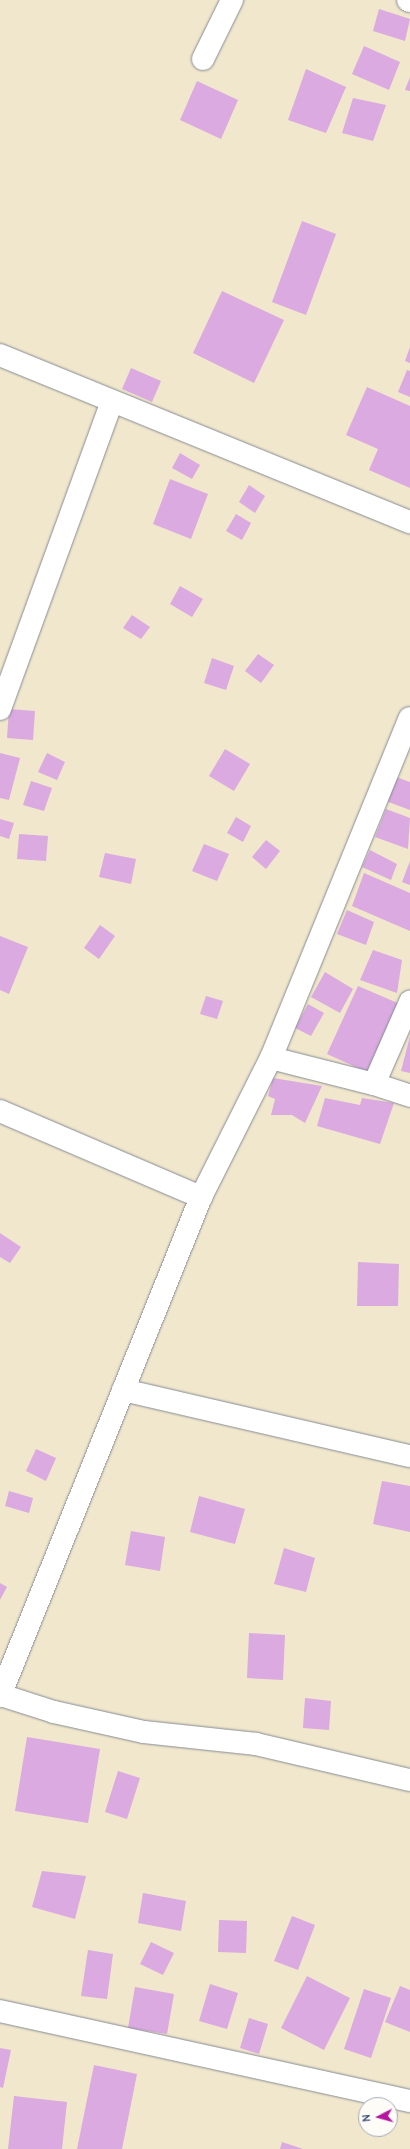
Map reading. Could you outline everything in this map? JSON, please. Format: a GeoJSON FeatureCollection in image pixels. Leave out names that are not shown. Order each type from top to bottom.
{"type":"FeatureCollection","features":[{"type":"Feature","properties":{"kind":"street"},"geometry":{"type":"LineString","coordinates":[[202,59],[232,0]]}},
{"type":"Feature","properties":{"kind":"street"},"geometry":{"type":"LineString","coordinates":[[0,355],[112,402],[410,522]]}},
{"type":"Feature","properties":{"kind":"street"},"geometry":{"type":"LineString","coordinates":[[0,708],[112,402]]}},
{"type":"Feature","properties":{"kind":"street"},"geometry":{"type":"LineString","coordinates":[[410,718],[271,1058],[201,1196],[0,1695],[54,1712],[144,1732],[256,1744],[410,1780]]}},
{"type":"Feature","properties":{"kind":"street"},"geometry":{"type":"LineString","coordinates":[[374,1084],[410,1002]]}},
{"type":"Feature","properties":{"kind":"street"},"geometry":{"type":"LineString","coordinates":[[271,1058],[374,1084],[410,1096]]}},
{"type":"Feature","properties":{"kind":"street"},"geometry":{"type":"LineString","coordinates":[[0,1111],[201,1196]]}},
{"type":"Feature","properties":{"kind":"street"},"geometry":{"type":"LineString","coordinates":[[123,1390],[410,1456]]}},
{"type":"Feature","properties":{"kind":"street"},"geometry":{"type":"LineString","coordinates":[[0,2011],[410,2101]]}},
{"type":"Feature","properties":{"kind":"building"},"geometry":{"type":"Polygon","coordinates":[[[379,9],[410,19],[405,41],[373,31],[379,9]]]}},
{"type":"Feature","properties":{"kind":"building"},"geometry":{"type":"Polygon","coordinates":[[[364,46],[400,62],[389,90],[352,74],[364,46]]]}},
{"type":"Feature","properties":{"kind":"building"},"geometry":{"type":"Polygon","coordinates":[[[306,69],[346,87],[326,133],[288,120],[306,69]]]}},
{"type":"Feature","properties":{"kind":"building"},"geometry":{"type":"Polygon","coordinates":[[[410,77],[410,91],[405,90],[410,77]]]}},
{"type":"Feature","properties":{"kind":"building"},"geometry":{"type":"Polygon","coordinates":[[[197,81],[238,100],[221,139],[180,120],[197,81]]]}},
{"type":"Feature","properties":{"kind":"building"},"geometry":{"type":"Polygon","coordinates":[[[353,98],[386,105],[373,141],[342,133],[353,98]]]}},
{"type":"Feature","properties":{"kind":"building"},"geometry":{"type":"Polygon","coordinates":[[[302,221],[336,234],[306,315],[272,302],[302,221]]]}},
{"type":"Feature","properties":{"kind":"building"},"geometry":{"type":"Polygon","coordinates":[[[222,291],[284,320],[254,383],[193,353],[222,291]]]}},
{"type":"Feature","properties":{"kind":"building"},"geometry":{"type":"Polygon","coordinates":[[[410,347],[410,363],[405,361],[410,347]]]}},
{"type":"Feature","properties":{"kind":"building"},"geometry":{"type":"Polygon","coordinates":[[[131,368],[161,381],[152,402],[122,389],[131,368]]]}},
{"type":"Feature","properties":{"kind":"building"},"geometry":{"type":"Polygon","coordinates":[[[407,370],[410,371],[410,397],[398,392],[407,370]]]}},
{"type":"Feature","properties":{"kind":"building"},"geometry":{"type":"Polygon","coordinates":[[[367,387],[410,406],[410,488],[369,470],[378,449],[346,435],[367,387]]]}},
{"type":"Feature","properties":{"kind":"building"},"geometry":{"type":"Polygon","coordinates":[[[180,453],[200,465],[192,479],[172,468],[180,453]]]}},
{"type":"Feature","properties":{"kind":"building"},"geometry":{"type":"Polygon","coordinates":[[[170,479],[208,494],[191,539],[153,524],[170,479]]]}},
{"type":"Feature","properties":{"kind":"building"},"geometry":{"type":"Polygon","coordinates":[[[249,485],[265,496],[255,513],[239,502],[249,485]]]}},
{"type":"Feature","properties":{"kind":"building"},"geometry":{"type":"Polygon","coordinates":[[[236,514],[251,523],[242,540],[226,531],[236,514]]]}},
{"type":"Feature","properties":{"kind":"building"},"geometry":{"type":"Polygon","coordinates":[[[180,586],[203,599],[192,617],[170,604],[180,586]]]}},
{"type":"Feature","properties":{"kind":"building"},"geometry":{"type":"Polygon","coordinates":[[[132,615],[150,627],[141,639],[123,628],[132,615]]]}},
{"type":"Feature","properties":{"kind":"building"},"geometry":{"type":"Polygon","coordinates":[[[258,654],[274,665],[261,683],[245,671],[258,654]]]}},
{"type":"Feature","properties":{"kind":"building"},"geometry":{"type":"Polygon","coordinates":[[[212,658],[234,666],[226,690],[204,683],[212,658]]]}},
{"type":"Feature","properties":{"kind":"building"},"geometry":{"type":"Polygon","coordinates":[[[9,709],[35,711],[33,740],[7,738],[9,709]]]}},
{"type":"Feature","properties":{"kind":"building"},"geometry":{"type":"Polygon","coordinates":[[[225,749],[250,764],[234,791],[209,776],[225,749]]]}},
{"type":"Feature","properties":{"kind":"building"},"geometry":{"type":"Polygon","coordinates":[[[0,753],[20,758],[9,800],[0,798],[0,753]]]}},
{"type":"Feature","properties":{"kind":"building"},"geometry":{"type":"Polygon","coordinates":[[[47,753],[65,762],[57,780],[38,772],[47,753]]]}},
{"type":"Feature","properties":{"kind":"building"},"geometry":{"type":"Polygon","coordinates":[[[393,776],[410,782],[410,810],[383,800],[393,776]]]}},
{"type":"Feature","properties":{"kind":"building"},"geometry":{"type":"Polygon","coordinates":[[[31,781],[52,788],[44,811],[23,805],[31,781]]]}},
{"type":"Feature","properties":{"kind":"building"},"geometry":{"type":"Polygon","coordinates":[[[386,809],[410,818],[408,849],[375,837],[386,809]]]}},
{"type":"Feature","properties":{"kind":"building"},"geometry":{"type":"Polygon","coordinates":[[[236,817],[251,826],[243,842],[227,833],[236,817]]]}},
{"type":"Feature","properties":{"kind":"building"},"geometry":{"type":"Polygon","coordinates":[[[0,819],[14,823],[9,839],[0,836],[0,819]]]}},
{"type":"Feature","properties":{"kind":"building"},"geometry":{"type":"Polygon","coordinates":[[[19,834],[48,836],[46,861],[17,859],[19,834]]]}},
{"type":"Feature","properties":{"kind":"building"},"geometry":{"type":"Polygon","coordinates":[[[266,840],[280,851],[266,869],[252,857],[266,840]]]}},
{"type":"Feature","properties":{"kind":"building"},"geometry":{"type":"Polygon","coordinates":[[[204,844],[229,854],[217,881],[192,871],[204,844]]]}},
{"type":"Feature","properties":{"kind":"building"},"geometry":{"type":"Polygon","coordinates":[[[370,850],[397,864],[391,880],[362,867],[370,850]]]}},
{"type":"Feature","properties":{"kind":"building"},"geometry":{"type":"Polygon","coordinates":[[[105,853],[136,859],[131,884],[99,877],[105,853]]]}},
{"type":"Feature","properties":{"kind":"building"},"geometry":{"type":"Polygon","coordinates":[[[410,861],[410,885],[402,882],[410,861]]]}},
{"type":"Feature","properties":{"kind":"building"},"geometry":{"type":"Polygon","coordinates":[[[364,873],[410,893],[410,931],[352,906],[364,873]]]}},
{"type":"Feature","properties":{"kind":"building"},"geometry":{"type":"Polygon","coordinates":[[[347,910],[374,922],[366,945],[337,934],[347,910]]]}},
{"type":"Feature","properties":{"kind":"building"},"geometry":{"type":"Polygon","coordinates":[[[100,925],[115,936],[99,959],[84,948],[100,925]]]}},
{"type":"Feature","properties":{"kind":"building"},"geometry":{"type":"Polygon","coordinates":[[[0,936],[28,947],[9,994],[0,990],[0,936]]]}},
{"type":"Feature","properties":{"kind":"building"},"geometry":{"type":"Polygon","coordinates":[[[373,950],[402,960],[397,993],[360,980],[373,950]]]}},
{"type":"Feature","properties":{"kind":"building"},"geometry":{"type":"Polygon","coordinates":[[[325,972],[353,989],[340,1013],[311,997],[325,972]]]}},
{"type":"Feature","properties":{"kind":"building"},"geometry":{"type":"Polygon","coordinates":[[[358,986],[400,1004],[369,1073],[327,1054],[358,986]]]}},
{"type":"Feature","properties":{"kind":"building"},"geometry":{"type":"Polygon","coordinates":[[[206,996],[223,1001],[217,1019],[200,1014],[206,996]]]}},
{"type":"Feature","properties":{"kind":"building"},"geometry":{"type":"Polygon","coordinates":[[[308,1004],[324,1013],[311,1036],[295,1028],[308,1004]]]}},
{"type":"Feature","properties":{"kind":"building"},"geometry":{"type":"Polygon","coordinates":[[[410,1036],[410,1073],[401,1071],[410,1036]]]}},
{"type":"Feature","properties":{"kind":"building"},"geometry":{"type":"Polygon","coordinates":[[[273,1078],[322,1086],[305,1123],[292,1115],[271,1115],[275,1099],[268,1096],[273,1078]]]}},
{"type":"Feature","properties":{"kind":"building"},"geometry":{"type":"Polygon","coordinates":[[[325,1098],[360,1105],[362,1098],[394,1103],[380,1144],[317,1126],[325,1098]]]}},
{"type":"Feature","properties":{"kind":"building"},"geometry":{"type":"Polygon","coordinates":[[[0,1233],[21,1247],[10,1263],[0,1257],[0,1233]]]}},
{"type":"Feature","properties":{"kind":"building"},"geometry":{"type":"Polygon","coordinates":[[[358,1262],[399,1264],[398,1306],[357,1306],[358,1262]]]}},
{"type":"Feature","properties":{"kind":"building"},"geometry":{"type":"Polygon","coordinates":[[[36,1449],[56,1458],[46,1481],[26,1471],[36,1449]]]}},
{"type":"Feature","properties":{"kind":"building"},"geometry":{"type":"Polygon","coordinates":[[[382,1481],[410,1486],[410,1532],[373,1524],[382,1481]]]}},
{"type":"Feature","properties":{"kind":"building"},"geometry":{"type":"Polygon","coordinates":[[[9,1491],[33,1498],[29,1513],[5,1506],[9,1491]]]}},
{"type":"Feature","properties":{"kind":"building"},"geometry":{"type":"Polygon","coordinates":[[[199,1496],[245,1509],[235,1544],[190,1532],[199,1496]]]}},
{"type":"Feature","properties":{"kind":"building"},"geometry":{"type":"Polygon","coordinates":[[[131,1531],[165,1537],[160,1571],[125,1565],[131,1531]]]}},
{"type":"Feature","properties":{"kind":"building"},"geometry":{"type":"Polygon","coordinates":[[[284,1548],[315,1558],[306,1592],[274,1584],[284,1548]]]}},
{"type":"Feature","properties":{"kind":"building"},"geometry":{"type":"Polygon","coordinates":[[[0,1583],[7,1587],[0,1600],[0,1583]]]}},
{"type":"Feature","properties":{"kind":"building"},"geometry":{"type":"Polygon","coordinates":[[[249,1633],[285,1635],[283,1680],[247,1678],[249,1633]]]}},
{"type":"Feature","properties":{"kind":"building"},"geometry":{"type":"Polygon","coordinates":[[[305,1698],[331,1701],[329,1730],[303,1728],[305,1698]]]}},
{"type":"Feature","properties":{"kind":"building"},"geometry":{"type":"Polygon","coordinates":[[[27,1737],[100,1749],[88,1823],[15,1811],[27,1737]]]}},
{"type":"Feature","properties":{"kind":"building"},"geometry":{"type":"Polygon","coordinates":[[[118,1771],[140,1778],[127,1819],[105,1812],[118,1771]]]}},
{"type":"Feature","properties":{"kind":"building"},"geometry":{"type":"Polygon","coordinates":[[[42,1871],[86,1876],[75,1919],[32,1907],[42,1871]]]}},
{"type":"Feature","properties":{"kind":"building"},"geometry":{"type":"Polygon","coordinates":[[[143,1893],[186,1901],[181,1931],[138,1923],[143,1893]]]}},
{"type":"Feature","properties":{"kind":"building"},"geometry":{"type":"Polygon","coordinates":[[[292,1916],[315,1925],[298,1970],[274,1961],[292,1916]]]}},
{"type":"Feature","properties":{"kind":"building"},"geometry":{"type":"Polygon","coordinates":[[[219,1920],[247,1921],[246,1953],[218,1952],[219,1920]]]}},
{"type":"Feature","properties":{"kind":"building"},"geometry":{"type":"Polygon","coordinates":[[[151,1942],[174,1953],[163,1975],[140,1964],[151,1942]]]}},
{"type":"Feature","properties":{"kind":"building"},"geometry":{"type":"Polygon","coordinates":[[[88,1950],[113,1954],[107,1999],[81,1996],[88,1950]]]}},
{"type":"Feature","properties":{"kind":"building"},"geometry":{"type":"Polygon","coordinates":[[[307,1976],[350,1998],[324,2050],[281,2028],[307,1976]]]}},
{"type":"Feature","properties":{"kind":"building"},"geometry":{"type":"Polygon","coordinates":[[[210,1984],[238,1993],[227,2029],[199,2021],[210,1984]]]}},
{"type":"Feature","properties":{"kind":"building"},"geometry":{"type":"Polygon","coordinates":[[[400,1986],[410,1990],[410,2032],[385,2022],[400,1986]]]}},
{"type":"Feature","properties":{"kind":"building"},"geometry":{"type":"Polygon","coordinates":[[[135,1987],[174,1994],[167,2034],[128,2028],[135,1987]]]}},
{"type":"Feature","properties":{"kind":"building"},"geometry":{"type":"Polygon","coordinates":[[[364,1989],[391,1998],[371,2058],[344,2049],[364,1989]]]}},
{"type":"Feature","properties":{"kind":"building"},"geometry":{"type":"Polygon","coordinates":[[[249,2018],[268,2024],[259,2054],[240,2048],[249,2018]]]}},
{"type":"Feature","properties":{"kind":"building"},"geometry":{"type":"Polygon","coordinates":[[[0,2048],[11,2050],[3,2088],[0,2087],[0,2048]]]}},
{"type":"Feature","properties":{"kind":"building"},"geometry":{"type":"Polygon","coordinates":[[[94,2065],[137,2074],[122,2149],[77,2149],[94,2065]]]}},
{"type":"Feature","properties":{"kind":"building"},"geometry":{"type":"Polygon","coordinates":[[[14,2096],[67,2102],[62,2149],[8,2149],[14,2096]]]}},
{"type":"Feature","properties":{"kind":"building"},"geometry":{"type":"Polygon","coordinates":[[[282,2142],[303,2149],[280,2149],[282,2142]]]}}]}
